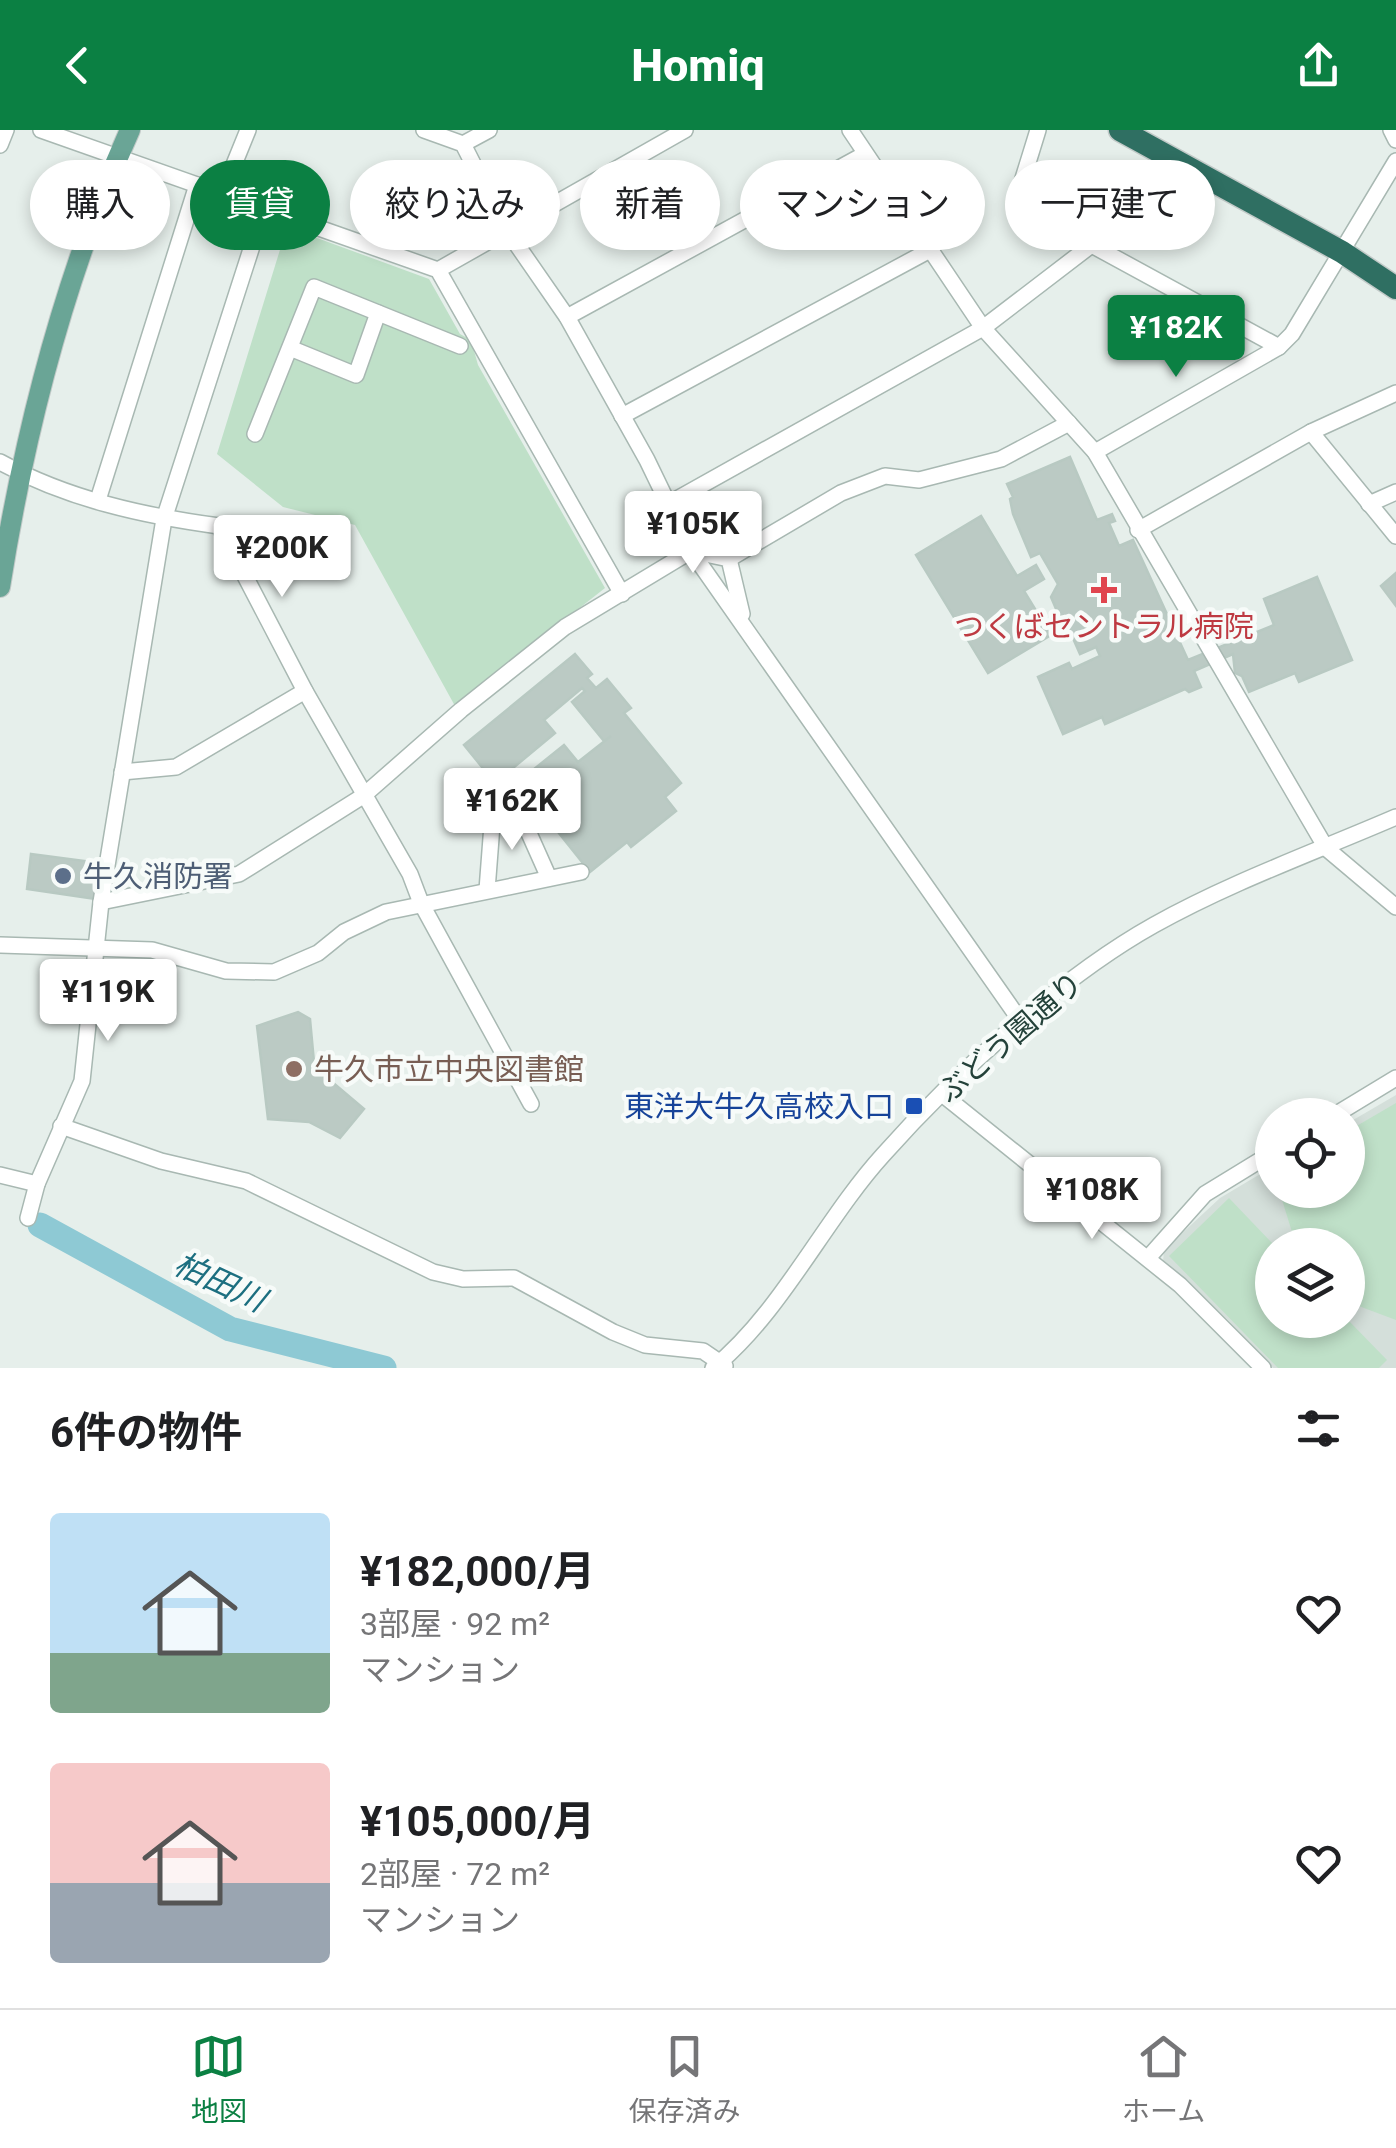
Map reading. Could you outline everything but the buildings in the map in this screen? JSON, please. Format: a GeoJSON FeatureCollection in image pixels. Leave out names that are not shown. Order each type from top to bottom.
{"type":"FeatureCollection","features":[{"type":"Feature","properties":{"kind":"highway"},"geometry":{"type":"LineString","coordinates":[[1120,130],[1342,252],[1396,288]]}},
{"type":"Feature","properties":{"kind":"main road"},"geometry":{"type":"LineString","coordinates":[[0,587],[19,472],[63,304],[130,130]]}},
{"type":"Feature","properties":{"kind":"street"},"geometry":{"type":"LineString","coordinates":[[0,145],[6,130]]}},
{"type":"Feature","properties":{"kind":"street"},"geometry":{"type":"LineString","coordinates":[[41,130],[190,182]]}},
{"type":"Feature","properties":{"kind":"street"},"geometry":{"type":"LineString","coordinates":[[236,160],[248,130]]}},
{"type":"Feature","properties":{"kind":"street"},"geometry":{"type":"LineString","coordinates":[[424,130],[463,144],[471,160]]}},
{"type":"Feature","properties":{"kind":"street"},"geometry":{"type":"LineString","coordinates":[[463,144],[488,130]]}},
{"type":"Feature","properties":{"kind":"street"},"geometry":{"type":"LineString","coordinates":[[560,199],[685,130]]}},
{"type":"Feature","properties":{"kind":"street"},"geometry":{"type":"LineString","coordinates":[[850,130],[870,160]]}},
{"type":"Feature","properties":{"kind":"street"},"geometry":{"type":"LineString","coordinates":[[1029,160],[1038,130]]}},
{"type":"Feature","properties":{"kind":"street"},"geometry":{"type":"LineString","coordinates":[[1390,130],[1396,140]]}},
{"type":"Feature","properties":{"kind":"street"},"geometry":{"type":"LineString","coordinates":[[567,318],[866,154]]}},
{"type":"Feature","properties":{"kind":"street"},"geometry":{"type":"LineString","coordinates":[[1095,452],[1279,347],[1292,334],[1396,161]]}},
{"type":"Feature","properties":{"kind":"street"},"geometry":{"type":"LineString","coordinates":[[98,500],[190,206]]}},
{"type":"Feature","properties":{"kind":"street"},"geometry":{"type":"LineString","coordinates":[[330,232],[438,270],[622,594]]}},
{"type":"Feature","properties":{"kind":"street"},"geometry":{"type":"LineString","coordinates":[[28,1218],[36,1184],[82,1081],[101,902],[164,518],[251,250]]}},
{"type":"Feature","properties":{"kind":"street"},"geometry":{"type":"LineString","coordinates":[[438,270],[471,250]]}},
{"type":"Feature","properties":{"kind":"street"},"geometry":{"type":"LineString","coordinates":[[520,250],[567,318],[691,551],[1022,1024]]}},
{"type":"Feature","properties":{"kind":"street"},"geometry":{"type":"LineString","coordinates":[[622,416],[930,250],[983,328],[1095,452],[1326,848],[1396,907]]}},
{"type":"Feature","properties":{"kind":"street"},"geometry":{"type":"LineString","coordinates":[[668,504],[983,328],[1085,250]]}},
{"type":"Feature","properties":{"kind":"street"},"geometry":{"type":"LineString","coordinates":[[1106,250],[1279,347]]}},
{"type":"Feature","properties":{"kind":"street"},"geometry":{"type":"LineString","coordinates":[[255,434],[314,287],[460,346]]}},
{"type":"Feature","properties":{"kind":"street"},"geometry":{"type":"LineString","coordinates":[[290,348],[356,375],[378,312]]}},
{"type":"Feature","properties":{"kind":"street"},"geometry":{"type":"LineString","coordinates":[[1138,530],[1311,432],[1396,393]]}},
{"type":"Feature","properties":{"kind":"street"},"geometry":{"type":"LineString","coordinates":[[101,902],[239,874],[363,796],[565,627],[691,551],[728,559],[841,493],[885,476],[919,480],[1001,458],[1069,423]]}},
{"type":"Feature","properties":{"kind":"street"},"geometry":{"type":"LineString","coordinates":[[1311,432],[1396,536]]}},
{"type":"Feature","properties":{"kind":"street"},"geometry":{"type":"LineString","coordinates":[[0,462],[52,488],[164,518],[219,526],[304,690],[410,874],[421,903],[531,1104]]}},
{"type":"Feature","properties":{"kind":"street"},"geometry":{"type":"LineString","coordinates":[[1369,504],[1396,492]]}},
{"type":"Feature","properties":{"kind":"street"},"geometry":{"type":"LineString","coordinates":[[728,559],[744,623]]}},
{"type":"Feature","properties":{"kind":"street"},"geometry":{"type":"LineString","coordinates":[[122,772],[176,767],[304,690]]}},
{"type":"Feature","properties":{"kind":"street"},"geometry":{"type":"LineString","coordinates":[[487,890],[492,825],[500,810],[508,807],[520,813],[549,878]]}},
{"type":"Feature","properties":{"kind":"street","name":"ぶどう園通り"},"geometry":{"type":"LineString","coordinates":[[720,1366],[788,1281],[859,1182],[942,1094],[1072,982],[1150,927],[1396,817]]}},
{"type":"Feature","properties":{"kind":"street"},"geometry":{"type":"LineString","coordinates":[[0,945],[96,946],[176,954],[226,970],[274,972],[318,953],[365,920],[421,903],[580,872]]}},
{"type":"Feature","properties":{"kind":"street"},"geometry":{"type":"LineString","coordinates":[[1363,1098],[1396,1078]]}},
{"type":"Feature","properties":{"kind":"street"},"geometry":{"type":"LineString","coordinates":[[942,1094],[1148,1258],[1222,1324],[1263,1368]]}},
{"type":"Feature","properties":{"kind":"street"},"geometry":{"type":"LineString","coordinates":[[61,1126],[161,1161],[246,1181],[432,1272],[463,1278],[514,1278],[644,1346],[703,1351],[720,1366]]}},
{"type":"Feature","properties":{"kind":"street"},"geometry":{"type":"LineString","coordinates":[[1148,1258],[1205,1194],[1255,1163]]}},
{"type":"Feature","properties":{"kind":"street"},"geometry":{"type":"LineString","coordinates":[[0,1175],[36,1184]]}},
{"type":"Feature","properties":{"kind":"shaded area"},"geometry":{"type":"Polygon","coordinates":[[[1396,1095],[1396,1368],[1273,1368],[1227,1319],[1163,1262],[1164,1250],[1220,1198],[1255,1177],[1255,1208],[1365,1208],[1365,1113],[1396,1095]]]}},
{"type":"Feature","properties":{"kind":"green space"},"geometry":{"type":"Polygon","coordinates":[[[330,243],[429,279],[460,334],[471,340],[478,365],[605,588],[455,706],[355,525],[283,507],[217,454],[280,250],[330,250],[330,243]]]}},
{"type":"Feature","properties":{"kind":"green space"},"geometry":{"type":"Polygon","coordinates":[[[1396,1103],[1396,1320],[1365,1308],[1365,1228],[1291,1228],[1285,1208],[1365,1208],[1365,1121],[1396,1103]]]}},
{"type":"Feature","properties":{"kind":"green space"},"geometry":{"type":"Polygon","coordinates":[[[1229,1198],[1258,1228],[1255,1338],[1365,1337],[1387,1360],[1379,1368],[1278,1368],[1169,1256],[1229,1198]]]}},
{"type":"Feature","properties":{"kind":"waterway","name":"柏田川"},"geometry":{"type":"LineString","coordinates":[[40,1225],[230,1329],[384,1368]]}},
{"type":"Feature","properties":{"kind":"place","name":"つくばセントラル病院"},"geometry":{"type":"Point","coordinates":[1104,590]}},
{"type":"Feature","properties":{"kind":"place","name":"牛久消防署"},"geometry":{"type":"Point","coordinates":[63,876]}},
{"type":"Feature","properties":{"kind":"place","name":"牛久市立中央図書館"},"geometry":{"type":"Point","coordinates":[294,1069]}},
{"type":"Feature","properties":{"kind":"place","name":"東洋大牛久高校入口"},"geometry":{"type":"Point","coordinates":[914,1106]}}]}
